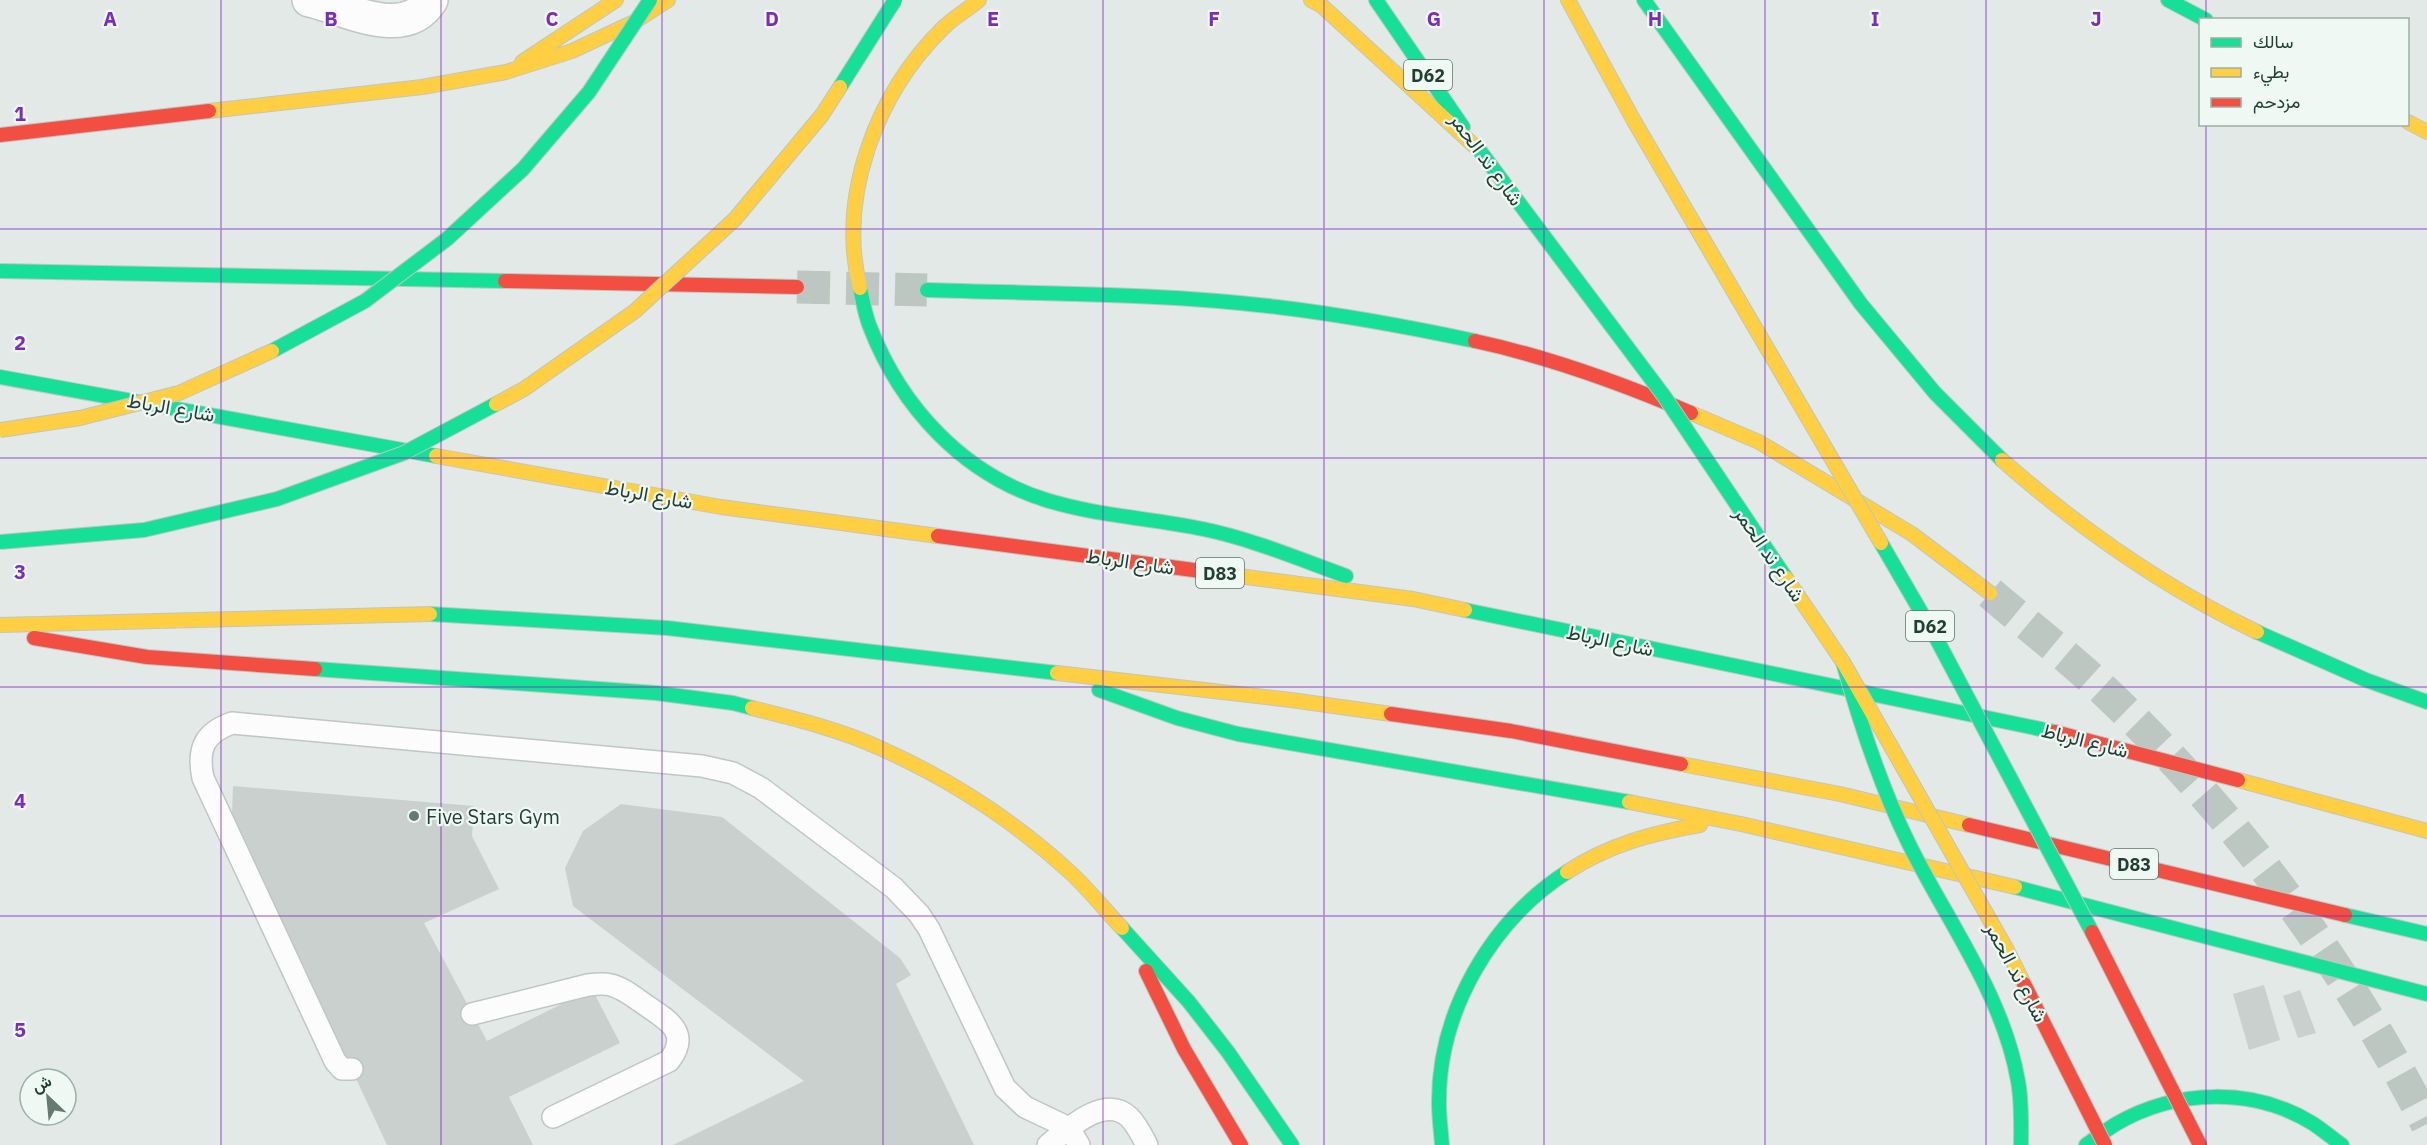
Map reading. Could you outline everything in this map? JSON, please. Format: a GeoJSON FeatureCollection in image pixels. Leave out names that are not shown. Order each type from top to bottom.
{"type":"FeatureCollection","features":[{"type":"Feature","properties":{"kind":"main road"},"geometry":{"type":"LineString","coordinates":[[506,72],[616,0]]}},
{"type":"Feature","properties":{"kind":"main road"},"geometry":{"type":"LineString","coordinates":[[0,430],[80,418],[179,393],[276,350],[365,301],[447,239],[523,170],[589,92],[650,0]]}},
{"type":"Feature","properties":{"kind":"main road"},"geometry":{"type":"LineString","coordinates":[[0,135],[422,87],[506,72],[572,51],[634,22],[668,0]]}},
{"type":"Feature","properties":{"kind":"main road"},"geometry":{"type":"LineString","coordinates":[[0,542],[144,530],[277,500],[404,453],[524,389],[635,311],[735,219],[822,115],[895,0]]}},
{"type":"Feature","properties":{"kind":"main road"},"geometry":{"type":"LineString","coordinates":[[979,0],[942,29],[904,74],[875,126],[858,182],[853,241],[860,299],[879,354],[909,404],[950,447],[998,480],[1052,503],[1224,533],[1413,599]]}},
{"type":"Feature","properties":{"kind":"main road"},"geometry":{"type":"LineString","coordinates":[[1311,0],[1322,6],[1480,151]]}},
{"type":"Feature","properties":{"kind":"main road","name":"شارع ند الحمر"},"geometry":{"type":"LineString","coordinates":[[1376,0],[1480,151],[1664,396],[1843,662],[2007,950],[2105,1145]]}},
{"type":"Feature","properties":{"kind":"main road","name":"D62"},"geometry":{"type":"LineString","coordinates":[[1568,0],[1634,121],[1935,636],[2091,931],[2200,1145]]}},
{"type":"Feature","properties":{"kind":"main road"},"geometry":{"type":"LineString","coordinates":[[1644,0],[1868,312],[1926,383],[1982,442],[2029,484],[2084,527],[2143,568],[2203,604],[2266,637],[2336,668],[2427,702]]}},
{"type":"Feature","properties":{"kind":"main road"},"geometry":{"type":"LineString","coordinates":[[2168,0],[2202,18]]}},
{"type":"Feature","properties":{"kind":"main road"},"geometry":{"type":"LineString","coordinates":[[2409,123],[2427,132]]}},
{"type":"Feature","properties":{"kind":"main road"},"geometry":{"type":"LineString","coordinates":[[0,271],[797,287]]}},
{"type":"Feature","properties":{"kind":"main road"},"geometry":{"type":"LineString","coordinates":[[927,290],[1150,297],[1276,307],[1400,325],[1501,347],[1628,386],[1759,442],[1912,534],[1990,593]]}},
{"type":"Feature","properties":{"kind":"main road","name":"شارع الرباط"},"geometry":{"type":"LineString","coordinates":[[0,377],[721,507],[1413,599],[2072,735],[2427,831]]}},
{"type":"Feature","properties":{"kind":"main road","name":"D83"},"geometry":{"type":"LineString","coordinates":[[0,625],[446,615],[667,628],[1302,701],[1511,731],[1840,794],[2427,934]]}},
{"type":"Feature","properties":{"kind":"main road"},"geometry":{"type":"LineString","coordinates":[[0,632],[147,657],[656,693],[733,703],[808,722],[881,748],[949,783],[996,814],[1073,875],[1189,1002],[1228,1052],[1292,1145]]}},
{"type":"Feature","properties":{"kind":"main road"},"geometry":{"type":"LineString","coordinates":[[1843,662],[1861,726],[1885,790],[1908,842],[1999,1018],[2018,1080],[2021,1145]]}},
{"type":"Feature","properties":{"kind":"main road"},"geometry":{"type":"LineString","coordinates":[[1047,671],[1167,714],[1238,734],[1527,783],[1741,824],[2078,902],[2427,994]]}},
{"type":"Feature","properties":{"kind":"main road"},"geometry":{"type":"LineString","coordinates":[[1442,1145],[1439,1096],[1444,1055],[1455,1016],[1470,978],[1492,943],[1518,911],[1549,884],[1583,861],[1620,843],[1659,831],[1700,825],[1741,824]]}},
{"type":"Feature","properties":{"kind":"main road"},"geometry":{"type":"LineString","coordinates":[[1126,932],[1184,1049],[1241,1145]]}},
{"type":"Feature","properties":{"kind":"main road"},"geometry":{"type":"LineString","coordinates":[[2086,1145],[2110,1126],[2151,1106],[2188,1097],[2217,1095],[2247,1098],[2276,1105],[2328,1132],[2342,1145]]}},
{"type":"Feature","properties":{"kind":"street"},"geometry":{"type":"LineString","coordinates":[[309,0],[388,22],[410,18],[428,5],[431,0]]}},
{"type":"Feature","properties":{"kind":"lane"},"geometry":{"type":"LineString","coordinates":[[352,1069],[342,1069],[335,1061],[203,778],[200,764],[202,749],[209,736],[219,728],[232,723],[702,766],[726,771],[747,780],[907,900],[933,937],[1005,1089],[1025,1107],[1074,1137]]}},
{"type":"Feature","properties":{"kind":"lane"},"geometry":{"type":"LineString","coordinates":[[472,1014],[600,984],[620,988],[671,1022],[678,1037],[675,1054],[669,1061],[553,1117]]}},
{"type":"Feature","properties":{"kind":"lane"},"geometry":{"type":"LineString","coordinates":[[1048,1145],[1074,1137],[1101,1110],[1119,1111],[1134,1122],[1147,1145]]}},
{"type":"Feature","properties":{"kind":"building"},"geometry":{"type":"Polygon","coordinates":[[[233,786],[474,806],[472,836],[499,889],[424,923],[487,1041],[592,989],[620,1043],[509,1097],[533,1145],[387,1145],[232,813],[233,786]]]}},
{"type":"Feature","properties":{"kind":"building"},"geometry":{"type":"Polygon","coordinates":[[[621,804],[722,817],[900,958],[911,975],[896,984],[974,1145],[673,1145],[804,1081],[573,906],[565,868],[583,831],[621,804]]]}},
{"type":"Feature","properties":{"kind":"building"},"geometry":{"type":"Polygon","coordinates":[[[2264,985],[2280,1040],[2249,1050],[2233,994],[2264,985]]]}},
{"type":"Feature","properties":{"kind":"building"},"geometry":{"type":"Polygon","coordinates":[[[2300,990],[2316,1033],[2298,1038],[2283,996],[2300,990]]]}},
{"type":"Feature","properties":{"kind":"tunnel"},"geometry":{"type":"LineString","coordinates":[[797,287],[927,290]]}},
{"type":"Feature","properties":{"kind":"tunnel"},"geometry":{"type":"LineString","coordinates":[[1990,593],[2095,682],[2145,730],[2237,834],[2321,945],[2359,1003],[2427,1124]]}},
{"type":"Feature","properties":{"kind":"traffic: fast"},"geometry":{"type":"LineString","coordinates":[[272,351],[365,301],[447,239],[523,169],[589,92],[650,0]]}},
{"type":"Feature","properties":{"kind":"traffic: fast"},"geometry":{"type":"LineString","coordinates":[[840,87],[895,0]]}},
{"type":"Feature","properties":{"kind":"traffic: fast"},"geometry":{"type":"LineString","coordinates":[[1376,0],[1463,127]]}},
{"type":"Feature","properties":{"kind":"traffic: fast"},"geometry":{"type":"LineString","coordinates":[[1644,0],[1861,304],[1935,393],[2002,460]]}},
{"type":"Feature","properties":{"kind":"traffic: fast"},"geometry":{"type":"LineString","coordinates":[[2168,0],[2202,18]]}},
{"type":"Feature","properties":{"kind":"traffic: fast"},"geometry":{"type":"LineString","coordinates":[[1480,151],[1664,396],[1786,578]]}},
{"type":"Feature","properties":{"kind":"traffic: fast"},"geometry":{"type":"LineString","coordinates":[[0,271],[505,281]]}},
{"type":"Feature","properties":{"kind":"traffic: fast"},"geometry":{"type":"LineString","coordinates":[[860,288],[870,327],[899,384],[938,434],[988,473],[1046,500],[1085,510],[1221,533],[1346,576]]}},
{"type":"Feature","properties":{"kind":"traffic: fast"},"geometry":{"type":"LineString","coordinates":[[927,290],[1102,295],[1233,302],[1352,318],[1475,341]]}},
{"type":"Feature","properties":{"kind":"traffic: fast"},"geometry":{"type":"LineString","coordinates":[[0,377],[436,456]]}},
{"type":"Feature","properties":{"kind":"traffic: fast"},"geometry":{"type":"LineString","coordinates":[[0,542],[144,530],[277,499],[404,453],[496,404]]}},
{"type":"Feature","properties":{"kind":"traffic: fast"},"geometry":{"type":"LineString","coordinates":[[1881,543],[1935,636],[2092,932]]}},
{"type":"Feature","properties":{"kind":"traffic: fast"},"geometry":{"type":"LineString","coordinates":[[1465,610],[2055,732]]}},
{"type":"Feature","properties":{"kind":"traffic: fast"},"geometry":{"type":"LineString","coordinates":[[430,614],[667,628],[1057,673]]}},
{"type":"Feature","properties":{"kind":"traffic: fast"},"geometry":{"type":"LineString","coordinates":[[2257,632],[2366,680],[2427,702]]}},
{"type":"Feature","properties":{"kind":"traffic: fast"},"geometry":{"type":"LineString","coordinates":[[1843,662],[1871,754],[1888,798],[1923,871],[1972,958],[2000,1018],[2011,1049],[2018,1081],[2021,1105],[2021,1145]]}},
{"type":"Feature","properties":{"kind":"traffic: fast"},"geometry":{"type":"LineString","coordinates":[[315,669],[656,693],[733,703],[752,708]]}},
{"type":"Feature","properties":{"kind":"traffic: fast"},"geometry":{"type":"LineString","coordinates":[[1099,690],[1177,718],[1238,734],[1629,802]]}},
{"type":"Feature","properties":{"kind":"traffic: fast"},"geometry":{"type":"LineString","coordinates":[[1442,1145],[1439,1104],[1441,1070],[1448,1036],[1459,1003],[1474,972],[1493,943],[1515,916],[1540,892],[1567,872]]}},
{"type":"Feature","properties":{"kind":"traffic: fast"},"geometry":{"type":"LineString","coordinates":[[2015,887],[2427,994]]}},
{"type":"Feature","properties":{"kind":"traffic: fast"},"geometry":{"type":"LineString","coordinates":[[2345,915],[2427,934]]}},
{"type":"Feature","properties":{"kind":"traffic: fast"},"geometry":{"type":"LineString","coordinates":[[1122,928],[1189,1002],[1228,1052],[1292,1145]]}},
{"type":"Feature","properties":{"kind":"traffic: fast"},"geometry":{"type":"LineString","coordinates":[[2086,1145],[2116,1124],[2139,1112],[2164,1104],[2214,1097],[2240,1098],[2289,1111],[2312,1123],[2342,1145]]}},
{"type":"Feature","properties":{"kind":"traffic: slow"},"geometry":{"type":"LineString","coordinates":[[522,62],[616,0]]}},
{"type":"Feature","properties":{"kind":"traffic: slow"},"geometry":{"type":"LineString","coordinates":[[209,111],[422,87],[506,72],[572,51],[634,22],[668,0]]}},
{"type":"Feature","properties":{"kind":"traffic: slow"},"geometry":{"type":"LineString","coordinates":[[860,288],[854,253],[854,218],[859,182],[868,148],[899,83],[920,54],[947,24],[979,0]]}},
{"type":"Feature","properties":{"kind":"traffic: slow"},"geometry":{"type":"LineString","coordinates":[[1311,0],[1322,6],[1480,151]]}},
{"type":"Feature","properties":{"kind":"traffic: slow"},"geometry":{"type":"LineString","coordinates":[[1568,0],[1634,121]]}},
{"type":"Feature","properties":{"kind":"traffic: slow"},"geometry":{"type":"LineString","coordinates":[[496,404],[524,389],[635,311],[735,219],[822,115],[840,87]]}},
{"type":"Feature","properties":{"kind":"traffic: slow"},"geometry":{"type":"LineString","coordinates":[[1634,121],[1881,543]]}},
{"type":"Feature","properties":{"kind":"traffic: slow"},"geometry":{"type":"LineString","coordinates":[[2409,123],[2427,132]]}},
{"type":"Feature","properties":{"kind":"traffic: slow"},"geometry":{"type":"LineString","coordinates":[[0,430],[80,418],[179,393],[272,351]]}},
{"type":"Feature","properties":{"kind":"traffic: slow"},"geometry":{"type":"LineString","coordinates":[[1691,413],[1759,442],[1912,534],[1990,593]]}},
{"type":"Feature","properties":{"kind":"traffic: slow"},"geometry":{"type":"LineString","coordinates":[[436,456],[721,507],[938,536]]}},
{"type":"Feature","properties":{"kind":"traffic: slow"},"geometry":{"type":"LineString","coordinates":[[2002,460],[2061,509],[2124,555],[2189,596],[2257,632]]}},
{"type":"Feature","properties":{"kind":"traffic: slow"},"geometry":{"type":"LineString","coordinates":[[1231,575],[1413,599],[1465,610]]}},
{"type":"Feature","properties":{"kind":"traffic: slow"},"geometry":{"type":"LineString","coordinates":[[1786,578],[1843,662],[2007,950],[2024,984]]}},
{"type":"Feature","properties":{"kind":"traffic: slow"},"geometry":{"type":"LineString","coordinates":[[0,625],[430,614]]}},
{"type":"Feature","properties":{"kind":"traffic: slow"},"geometry":{"type":"LineString","coordinates":[[1057,673],[1391,714]]}},
{"type":"Feature","properties":{"kind":"traffic: slow"},"geometry":{"type":"LineString","coordinates":[[752,708],[851,736],[933,774],[982,804],[1029,837],[1079,880],[1122,928]]}},
{"type":"Feature","properties":{"kind":"traffic: slow"},"geometry":{"type":"LineString","coordinates":[[1681,764],[1840,794],[1969,825]]}},
{"type":"Feature","properties":{"kind":"traffic: slow"},"geometry":{"type":"LineString","coordinates":[[2238,780],[2427,831]]}},
{"type":"Feature","properties":{"kind":"traffic: slow"},"geometry":{"type":"LineString","coordinates":[[1629,802],[1741,824],[2015,887]]}},
{"type":"Feature","properties":{"kind":"traffic: slow"},"geometry":{"type":"LineString","coordinates":[[1567,872],[1614,847],[1665,832],[1700,825]]}},
{"type":"Feature","properties":{"kind":"traffic: jam"},"geometry":{"type":"LineString","coordinates":[[0,135],[209,111]]}},
{"type":"Feature","properties":{"kind":"traffic: jam"},"geometry":{"type":"LineString","coordinates":[[505,281],[797,287]]}},
{"type":"Feature","properties":{"kind":"traffic: jam"},"geometry":{"type":"LineString","coordinates":[[1475,341],[1585,372],[1691,413]]}},
{"type":"Feature","properties":{"kind":"traffic: jam"},"geometry":{"type":"LineString","coordinates":[[938,536],[1231,575]]}},
{"type":"Feature","properties":{"kind":"traffic: jam"},"geometry":{"type":"LineString","coordinates":[[34,638],[147,657],[315,669]]}},
{"type":"Feature","properties":{"kind":"traffic: jam"},"geometry":{"type":"LineString","coordinates":[[1391,714],[1511,731],[1681,764]]}},
{"type":"Feature","properties":{"kind":"traffic: jam"},"geometry":{"type":"LineString","coordinates":[[2055,732],[2238,780]]}},
{"type":"Feature","properties":{"kind":"traffic: jam"},"geometry":{"type":"LineString","coordinates":[[1969,825],[2345,915]]}},
{"type":"Feature","properties":{"kind":"traffic: jam"},"geometry":{"type":"LineString","coordinates":[[2092,932],[2200,1145]]}},
{"type":"Feature","properties":{"kind":"traffic: jam"},"geometry":{"type":"LineString","coordinates":[[1146,971],[1184,1049],[1241,1145]]}},
{"type":"Feature","properties":{"kind":"traffic: jam"},"geometry":{"type":"LineString","coordinates":[[2024,984],[2105,1145]]}},
{"type":"Feature","properties":{"kind":"place","name":"Five Stars Gym"},"geometry":{"type":"Point","coordinates":[414,816]}}]}
